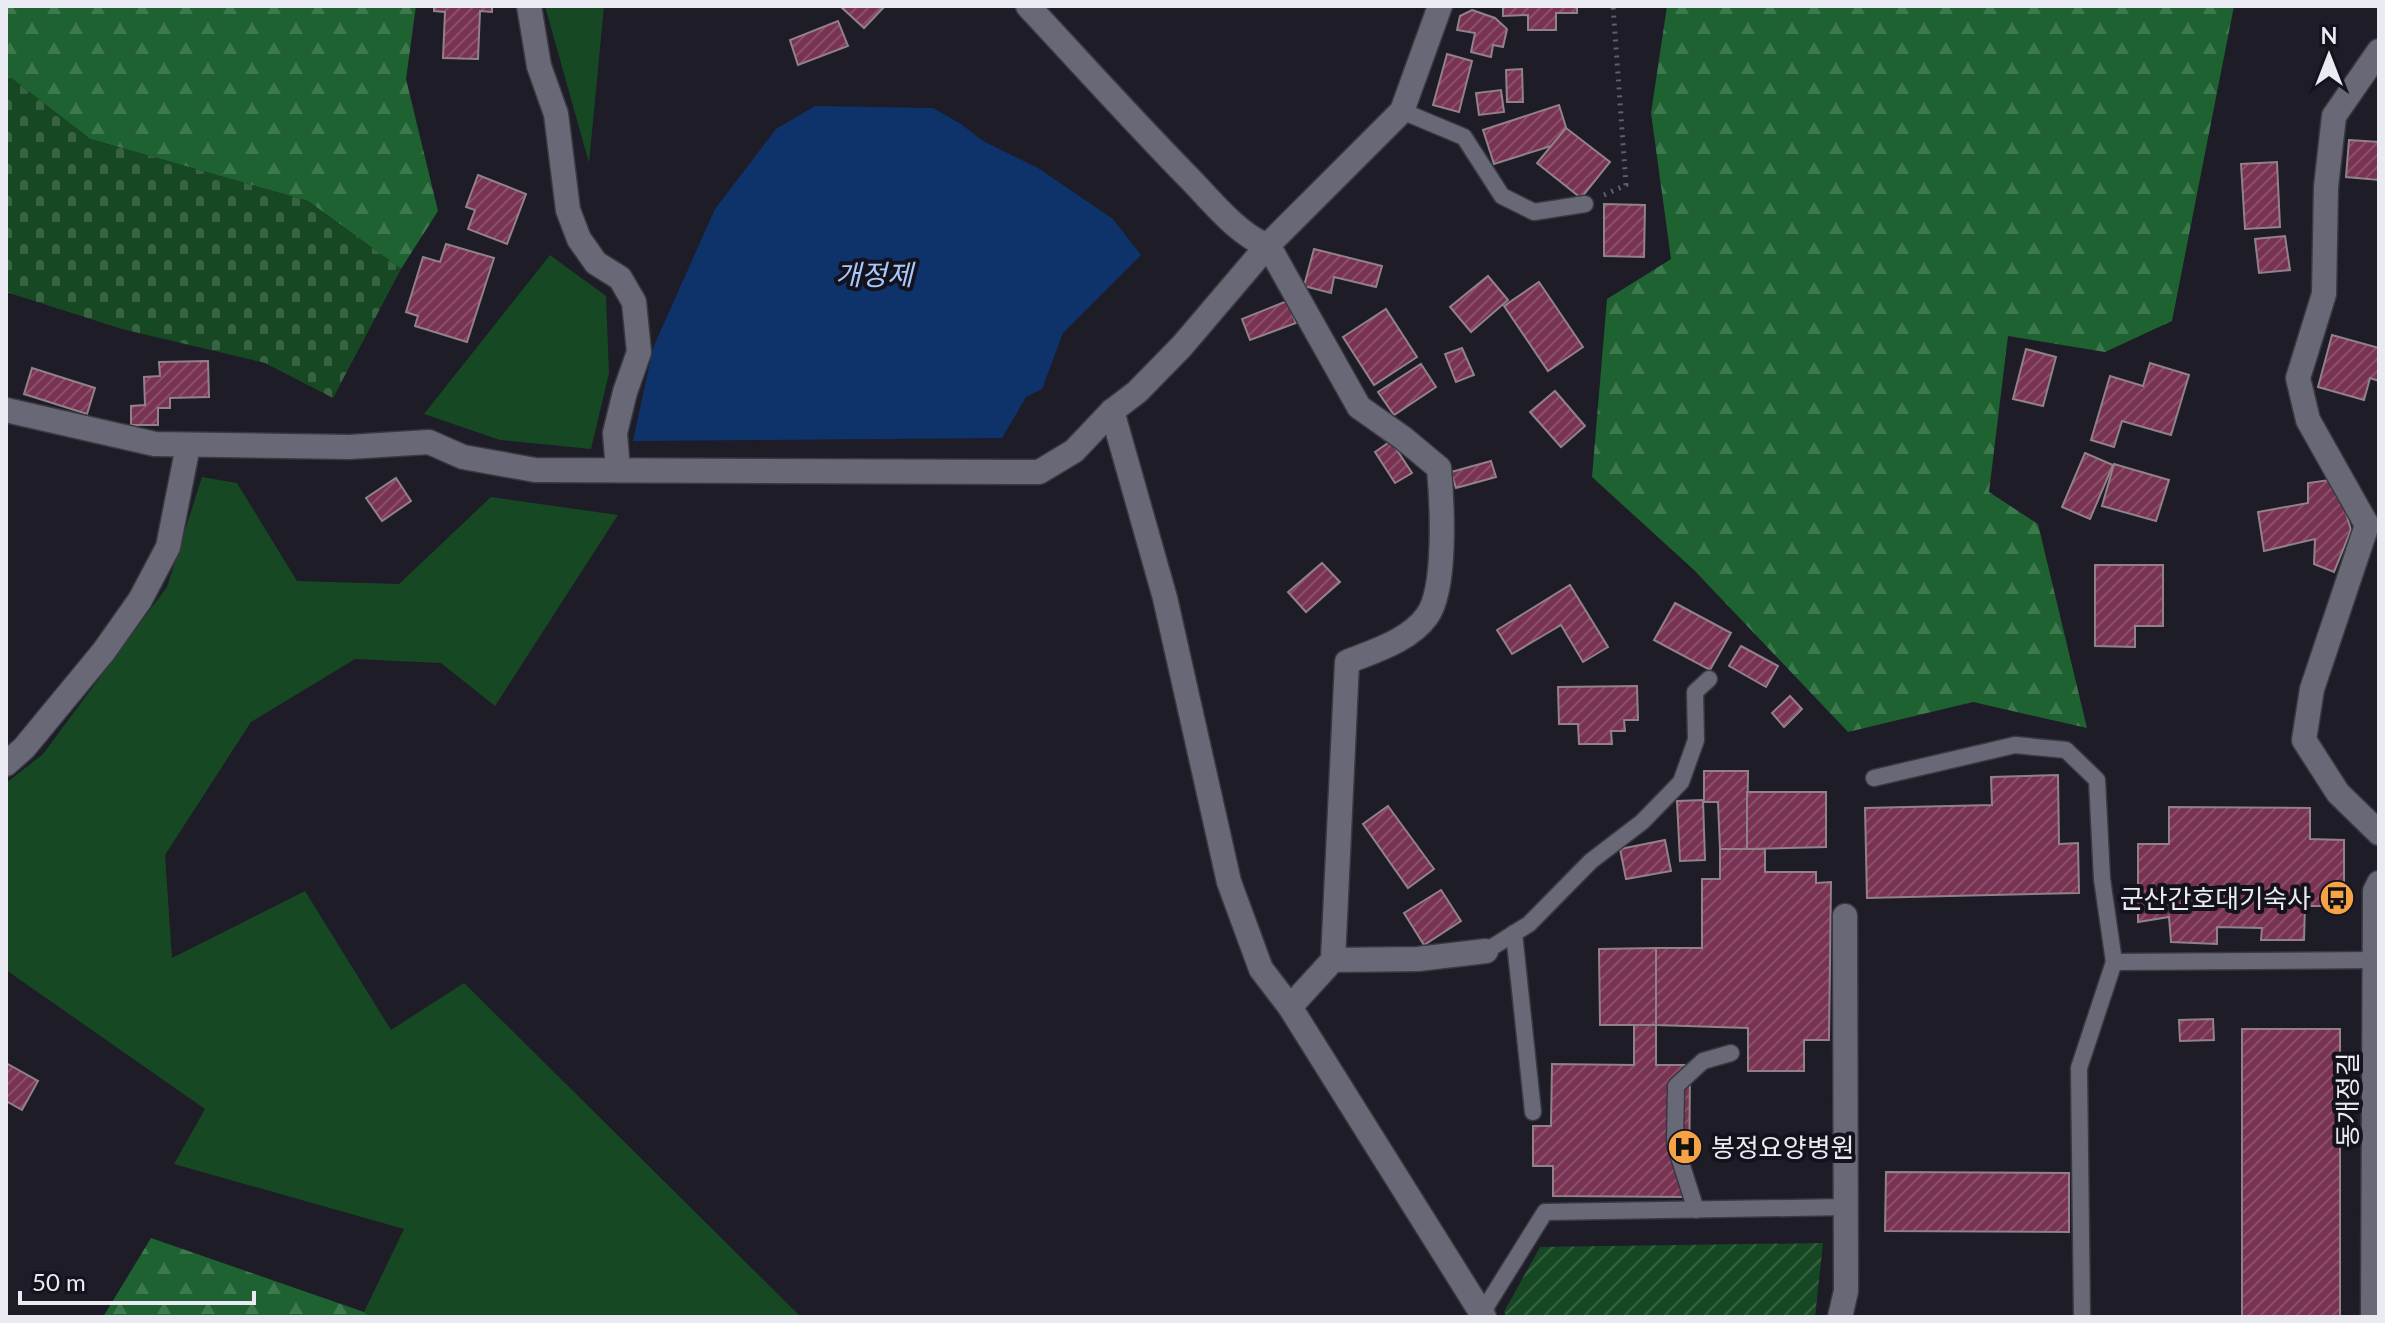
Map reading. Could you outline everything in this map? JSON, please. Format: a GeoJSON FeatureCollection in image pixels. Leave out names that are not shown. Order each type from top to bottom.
{"type":"FeatureCollection","features":[{"type":"Feature","properties":{"kind":"street"},"geometry":{"type":"LineString","coordinates":[[529,6],[539,66],[556,114],[568,210],[579,239],[596,263],[620,278],[634,302],[639,352],[615,433],[618,470]]}},
{"type":"Feature","properties":{"kind":"street"},"geometry":{"type":"LineString","coordinates":[[6,410],[155,444],[349,447],[429,442],[463,457],[535,470],[1039,472],[1074,451],[1112,411],[1137,392],[1182,346],[1268,245],[1402,111],[1440,6]]}},
{"type":"Feature","properties":{"kind":"street"},"geometry":{"type":"LineString","coordinates":[[1034,7],[1119,107],[1256,242],[1268,245],[1359,407],[1439,468],[1441,551],[1437,591],[1428,616],[1399,640],[1347,662],[1333,960],[1290,1007]]}},
{"type":"Feature","properties":{"kind":"street"},"geometry":{"type":"LineString","coordinates":[[2379,51],[2334,116],[2326,187],[2324,294],[2298,378],[2308,420],[2367,525],[2312,689],[2304,740],[2338,793],[2379,833]]}},
{"type":"Feature","properties":{"kind":"street"},"geometry":{"type":"LineString","coordinates":[[1112,411],[1165,598],[1229,882],[1261,969],[1290,1007],[1483,1315]]}},
{"type":"Feature","properties":{"kind":"street"},"geometry":{"type":"LineString","coordinates":[[6,764],[24,748],[104,651],[140,600],[168,547],[188,446]]}},
{"type":"Feature","properties":{"kind":"street","name":"동개정길"},"geometry":{"type":"LineString","coordinates":[[2373,1317],[2377,1066],[2375,891],[2379,883]]}},
{"type":"Feature","properties":{"kind":"street"},"geometry":{"type":"LineString","coordinates":[[1840,1317],[1846,1291],[1845,916]]}},
{"type":"Feature","properties":{"kind":"street"},"geometry":{"type":"LineString","coordinates":[[1333,960],[1418,959],[1486,951]]}},
{"type":"Feature","properties":{"kind":"lane"},"geometry":{"type":"LineString","coordinates":[[1402,111],[1464,137],[1502,196],[1534,212],[1585,204]]}},
{"type":"Feature","properties":{"kind":"lane"},"geometry":{"type":"LineString","coordinates":[[1486,951],[1529,924],[1591,861],[1642,822],[1681,782],[1696,740],[1695,692],[1709,679]]}},
{"type":"Feature","properties":{"kind":"lane"},"geometry":{"type":"LineString","coordinates":[[1874,778],[2015,745],[2066,750],[2097,780],[2102,879],[2114,962],[2079,1068],[2082,1317]]}},
{"type":"Feature","properties":{"kind":"lane"},"geometry":{"type":"LineString","coordinates":[[1514,933],[1533,1112]]}},
{"type":"Feature","properties":{"kind":"lane"},"geometry":{"type":"LineString","coordinates":[[2114,962],[2375,960]]}},
{"type":"Feature","properties":{"kind":"lane"},"geometry":{"type":"LineString","coordinates":[[1696,1210],[1675,1144],[1676,1086],[1703,1061],[1731,1053]]}},
{"type":"Feature","properties":{"kind":"lane"},"geometry":{"type":"LineString","coordinates":[[1483,1315],[1545,1212],[1846,1207]]}},
{"type":"Feature","properties":{"kind":"path"},"geometry":{"type":"LineString","coordinates":[[1585,204],[1626,185],[1613,6]]}},
{"type":"Feature","properties":{"kind":"green space"},"geometry":{"type":"Polygon","coordinates":[[[6,6],[416,6],[406,79],[438,211],[401,269],[308,201],[90,139],[6,74],[6,6]]]}},
{"type":"Feature","properties":{"kind":"green space"},"geometry":{"type":"Polygon","coordinates":[[[545,6],[604,6],[589,163],[545,6]]]}},
{"type":"Feature","properties":{"kind":"green space"},"geometry":{"type":"Polygon","coordinates":[[[1667,6],[2234,6],[2172,321],[2105,352],[2008,336],[1989,492],[2038,524],[2087,728],[1973,702],[1848,732],[1694,570],[1592,477],[1607,299],[1671,259],[1651,113],[1667,6]]]}},
{"type":"Feature","properties":{"kind":"green space"},"geometry":{"type":"Polygon","coordinates":[[[6,74],[90,139],[308,201],[401,269],[333,398],[265,363],[122,329],[6,292],[6,74]]]}},
{"type":"Feature","properties":{"kind":"green space"},"geometry":{"type":"Polygon","coordinates":[[[550,255],[606,296],[609,373],[591,449],[500,440],[424,414],[550,255]]]}},
{"type":"Feature","properties":{"kind":"green space"},"geometry":{"type":"Polygon","coordinates":[[[202,477],[237,483],[297,581],[399,584],[491,497],[618,515],[495,706],[441,663],[355,659],[251,722],[165,855],[172,958],[305,891],[391,1030],[464,983],[801,1317],[371,1317],[364,1312],[404,1229],[174,1164],[205,1109],[6,970],[6,783],[43,754],[167,587],[202,477]]]}},
{"type":"Feature","properties":{"kind":"green space"},"geometry":{"type":"Polygon","coordinates":[[[151,1238],[364,1312],[371,1317],[103,1317],[151,1238]]]}},
{"type":"Feature","properties":{"kind":"green space"},"geometry":{"type":"Polygon","coordinates":[[[1823,1243],[1815,1317],[1507,1317],[1504,1312],[1540,1247],[1823,1243]]]}},
{"type":"Feature","properties":{"kind":"water","name":"개정제"},"geometry":{"type":"Polygon","coordinates":[[[815,106],[933,108],[983,141],[1038,168],[1113,219],[1141,255],[1063,333],[1042,389],[1026,397],[1002,438],[633,441],[653,348],[715,209],[776,129],[815,106]]]}},
{"type":"Feature","properties":{"kind":"building"},"geometry":{"type":"Polygon","coordinates":[[[434,6],[492,6],[492,12],[480,11],[478,59],[443,58],[445,12],[434,11],[434,6]]]}},
{"type":"Feature","properties":{"kind":"building"},"geometry":{"type":"Polygon","coordinates":[[[840,6],[885,6],[864,28],[840,6]]]}},
{"type":"Feature","properties":{"kind":"building"},"geometry":{"type":"Polygon","coordinates":[[[1503,6],[1577,6],[1577,13],[1556,13],[1556,30],[1528,30],[1528,15],[1503,16],[1503,6]]]}},
{"type":"Feature","properties":{"kind":"building"},"geometry":{"type":"Polygon","coordinates":[[[1472,10],[1495,18],[1507,29],[1503,47],[1493,45],[1491,57],[1471,52],[1475,33],[1457,30],[1460,16],[1472,10]]]}},
{"type":"Feature","properties":{"kind":"building"},"geometry":{"type":"Polygon","coordinates":[[[838,21],[848,46],[798,65],[790,40],[838,21]]]}},
{"type":"Feature","properties":{"kind":"building"},"geometry":{"type":"Polygon","coordinates":[[[1447,54],[1472,61],[1459,112],[1433,105],[1447,54]]]}},
{"type":"Feature","properties":{"kind":"building"},"geometry":{"type":"Polygon","coordinates":[[[1522,69],[1523,102],[1507,102],[1506,70],[1522,69]]]}},
{"type":"Feature","properties":{"kind":"building"},"geometry":{"type":"Polygon","coordinates":[[[1501,90],[1504,112],[1479,115],[1476,93],[1501,90]]]}},
{"type":"Feature","properties":{"kind":"building"},"geometry":{"type":"Polygon","coordinates":[[[1559,105],[1570,140],[1494,164],[1483,130],[1559,105]]]}},
{"type":"Feature","properties":{"kind":"building"},"geometry":{"type":"Polygon","coordinates":[[[1566,128],[1610,162],[1581,198],[1537,163],[1566,128]]]}},
{"type":"Feature","properties":{"kind":"building"},"geometry":{"type":"Polygon","coordinates":[[[2349,140],[2379,142],[2379,180],[2346,177],[2349,140]]]}},
{"type":"Feature","properties":{"kind":"building"},"geometry":{"type":"Polygon","coordinates":[[[2277,162],[2280,227],[2245,229],[2241,164],[2277,162]]]}},
{"type":"Feature","properties":{"kind":"building"},"geometry":{"type":"Polygon","coordinates":[[[478,175],[526,194],[507,244],[468,229],[475,210],[466,207],[478,175]]]}},
{"type":"Feature","properties":{"kind":"building"},"geometry":{"type":"Polygon","coordinates":[[[1604,204],[1645,205],[1644,257],[1604,256],[1604,204]]]}},
{"type":"Feature","properties":{"kind":"building"},"geometry":{"type":"Polygon","coordinates":[[[2285,236],[2290,270],[2259,273],[2255,239],[2285,236]]]}},
{"type":"Feature","properties":{"kind":"building"},"geometry":{"type":"Polygon","coordinates":[[[446,244],[494,258],[467,342],[415,326],[418,316],[406,312],[423,257],[440,262],[446,244]]]}},
{"type":"Feature","properties":{"kind":"building"},"geometry":{"type":"Polygon","coordinates":[[[1314,249],[1382,266],[1376,287],[1334,277],[1331,293],[1304,286],[1314,249]]]}},
{"type":"Feature","properties":{"kind":"building"},"geometry":{"type":"Polygon","coordinates":[[[1488,276],[1508,300],[1471,332],[1450,307],[1488,276]]]}},
{"type":"Feature","properties":{"kind":"building"},"geometry":{"type":"Polygon","coordinates":[[[1539,282],[1583,347],[1548,371],[1504,306],[1539,282]]]}},
{"type":"Feature","properties":{"kind":"building"},"geometry":{"type":"Polygon","coordinates":[[[1287,301],[1296,323],[1250,340],[1242,319],[1287,301]]]}},
{"type":"Feature","properties":{"kind":"building"},"geometry":{"type":"Polygon","coordinates":[[[1386,309],[1417,357],[1374,385],[1343,337],[1386,309]]]}},
{"type":"Feature","properties":{"kind":"building"},"geometry":{"type":"Polygon","coordinates":[[[2332,335],[2379,348],[2379,381],[2370,378],[2364,400],[2318,387],[2332,335]]]}},
{"type":"Feature","properties":{"kind":"building"},"geometry":{"type":"Polygon","coordinates":[[[1462,348],[1474,375],[1456,382],[1445,354],[1462,348]]]}},
{"type":"Feature","properties":{"kind":"building"},"geometry":{"type":"Polygon","coordinates":[[[2026,349],[2056,357],[2043,406],[2013,399],[2026,349]]]}},
{"type":"Feature","properties":{"kind":"building"},"geometry":{"type":"Polygon","coordinates":[[[208,361],[209,397],[170,398],[170,408],[158,408],[158,425],[131,425],[131,406],[145,405],[144,377],[160,376],[159,362],[208,361]]]}},
{"type":"Feature","properties":{"kind":"building"},"geometry":{"type":"Polygon","coordinates":[[[2150,363],[2189,375],[2171,435],[2122,421],[2114,447],[2091,440],[2110,376],[2143,386],[2150,363]]]}},
{"type":"Feature","properties":{"kind":"building"},"geometry":{"type":"Polygon","coordinates":[[[1421,364],[1436,387],[1394,415],[1378,392],[1421,364]]]}},
{"type":"Feature","properties":{"kind":"building"},"geometry":{"type":"Polygon","coordinates":[[[32,368],[95,388],[87,414],[24,394],[32,368]]]}},
{"type":"Feature","properties":{"kind":"building"},"geometry":{"type":"Polygon","coordinates":[[[1555,391],[1585,426],[1561,447],[1530,412],[1555,391]]]}},
{"type":"Feature","properties":{"kind":"building"},"geometry":{"type":"Polygon","coordinates":[[[1391,441],[1412,473],[1395,483],[1375,452],[1391,441]]]}},
{"type":"Feature","properties":{"kind":"building"},"geometry":{"type":"Polygon","coordinates":[[[2085,453],[2113,465],[2090,519],[2062,507],[2085,453]]]}},
{"type":"Feature","properties":{"kind":"building"},"geometry":{"type":"Polygon","coordinates":[[[1491,461],[1496,477],[1456,488],[1451,472],[1491,461]]]}},
{"type":"Feature","properties":{"kind":"building"},"geometry":{"type":"Polygon","coordinates":[[[2114,464],[2169,480],[2156,521],[2102,506],[2114,464]]]}},
{"type":"Feature","properties":{"kind":"building"},"geometry":{"type":"Polygon","coordinates":[[[396,478],[411,501],[382,521],[366,498],[396,478]]]}},
{"type":"Feature","properties":{"kind":"building"},"geometry":{"type":"Polygon","coordinates":[[[2336,479],[2351,530],[2334,572],[2314,564],[2315,539],[2264,551],[2258,512],[2308,503],[2308,483],[2336,479]]]}},
{"type":"Feature","properties":{"kind":"building"},"geometry":{"type":"Polygon","coordinates":[[[1322,563],[1340,582],[1306,612],[1288,592],[1322,563]]]}},
{"type":"Feature","properties":{"kind":"building"},"geometry":{"type":"Polygon","coordinates":[[[2095,565],[2163,565],[2163,626],[2135,626],[2135,647],[2095,646],[2095,565]]]}},
{"type":"Feature","properties":{"kind":"building"},"geometry":{"type":"Polygon","coordinates":[[[1570,585],[1608,647],[1583,662],[1561,625],[1512,654],[1497,630],[1570,585]]]}},
{"type":"Feature","properties":{"kind":"building"},"geometry":{"type":"Polygon","coordinates":[[[1675,603],[1731,633],[1710,670],[1654,640],[1675,603]]]}},
{"type":"Feature","properties":{"kind":"building"},"geometry":{"type":"Polygon","coordinates":[[[1741,646],[1778,666],[1766,687],[1729,666],[1741,646]]]}},
{"type":"Feature","properties":{"kind":"building"},"geometry":{"type":"Polygon","coordinates":[[[1637,686],[1638,720],[1624,720],[1625,731],[1611,731],[1612,744],[1579,744],[1578,724],[1559,724],[1558,687],[1637,686]]]}},
{"type":"Feature","properties":{"kind":"building"},"geometry":{"type":"Polygon","coordinates":[[[1790,696],[1802,709],[1784,727],[1772,713],[1790,696]]]}},
{"type":"Feature","properties":{"kind":"building"},"geometry":{"type":"Polygon","coordinates":[[[1704,771],[1748,771],[1747,849],[1720,849],[1718,802],[1704,802],[1704,771]]]}},
{"type":"Feature","properties":{"kind":"building"},"geometry":{"type":"Polygon","coordinates":[[[2058,775],[2059,844],[2078,843],[2079,893],[1867,898],[1865,808],[1992,805],[1991,777],[2058,775]]]}},
{"type":"Feature","properties":{"kind":"building"},"geometry":{"type":"Polygon","coordinates":[[[1747,792],[1826,792],[1826,847],[1747,849],[1747,792]]]}},
{"type":"Feature","properties":{"kind":"building"},"geometry":{"type":"Polygon","coordinates":[[[1703,800],[1705,860],[1680,861],[1677,801],[1703,800]]]}},
{"type":"Feature","properties":{"kind":"building"},"geometry":{"type":"Polygon","coordinates":[[[1388,806],[1434,869],[1408,888],[1363,824],[1388,806]]]}},
{"type":"Feature","properties":{"kind":"building"},"geometry":{"type":"Polygon","coordinates":[[[2169,807],[2310,808],[2310,839],[2344,840],[2344,906],[2305,906],[2304,940],[2261,940],[2262,928],[2217,927],[2217,944],[2171,942],[2169,917],[2138,922],[2138,844],[2169,844],[2169,807]]]}},
{"type":"Feature","properties":{"kind":"building"},"geometry":{"type":"Polygon","coordinates":[[[1665,840],[1671,871],[1626,879],[1620,849],[1665,840]]]}},
{"type":"Feature","properties":{"kind":"building"},"geometry":{"type":"Polygon","coordinates":[[[1720,849],[1765,849],[1765,872],[1816,872],[1816,883],[1831,882],[1829,1040],[1804,1040],[1804,1071],[1748,1071],[1748,1028],[1656,1025],[1656,948],[1702,948],[1702,879],[1720,879],[1720,849]]]}},
{"type":"Feature","properties":{"kind":"building"},"geometry":{"type":"Polygon","coordinates":[[[1441,890],[1461,921],[1424,945],[1404,913],[1441,890]]]}},
{"type":"Feature","properties":{"kind":"building"},"geometry":{"type":"Polygon","coordinates":[[[1656,948],[1656,1025],[1600,1025],[1599,949],[1656,948]]]}},
{"type":"Feature","properties":{"kind":"building"},"geometry":{"type":"Polygon","coordinates":[[[2213,1019],[2214,1040],[2180,1041],[2179,1020],[2213,1019]]]}},
{"type":"Feature","properties":{"kind":"building"},"geometry":{"type":"Polygon","coordinates":[[[1634,1025],[1656,1025],[1656,1065],[1690,1065],[1689,1197],[1553,1196],[1553,1166],[1533,1166],[1533,1126],[1551,1126],[1552,1064],[1634,1065],[1634,1025]]]}},
{"type":"Feature","properties":{"kind":"building"},"geometry":{"type":"Polygon","coordinates":[[[2242,1029],[2340,1029],[2340,1317],[2242,1317],[2242,1029]]]}},
{"type":"Feature","properties":{"kind":"building"},"geometry":{"type":"Polygon","coordinates":[[[6,1063],[38,1081],[22,1110],[6,1101],[6,1063]]]}},
{"type":"Feature","properties":{"kind":"building"},"geometry":{"type":"Polygon","coordinates":[[[1886,1172],[2069,1173],[2069,1232],[1885,1231],[1886,1172]]]}},
{"type":"Feature","properties":{"kind":"place","name":"군산간호대기숙사"},"geometry":{"type":"Point","coordinates":[2337,898]}},
{"type":"Feature","properties":{"kind":"place","name":"봉정요양병원"},"geometry":{"type":"Point","coordinates":[1685,1147]}}]}
